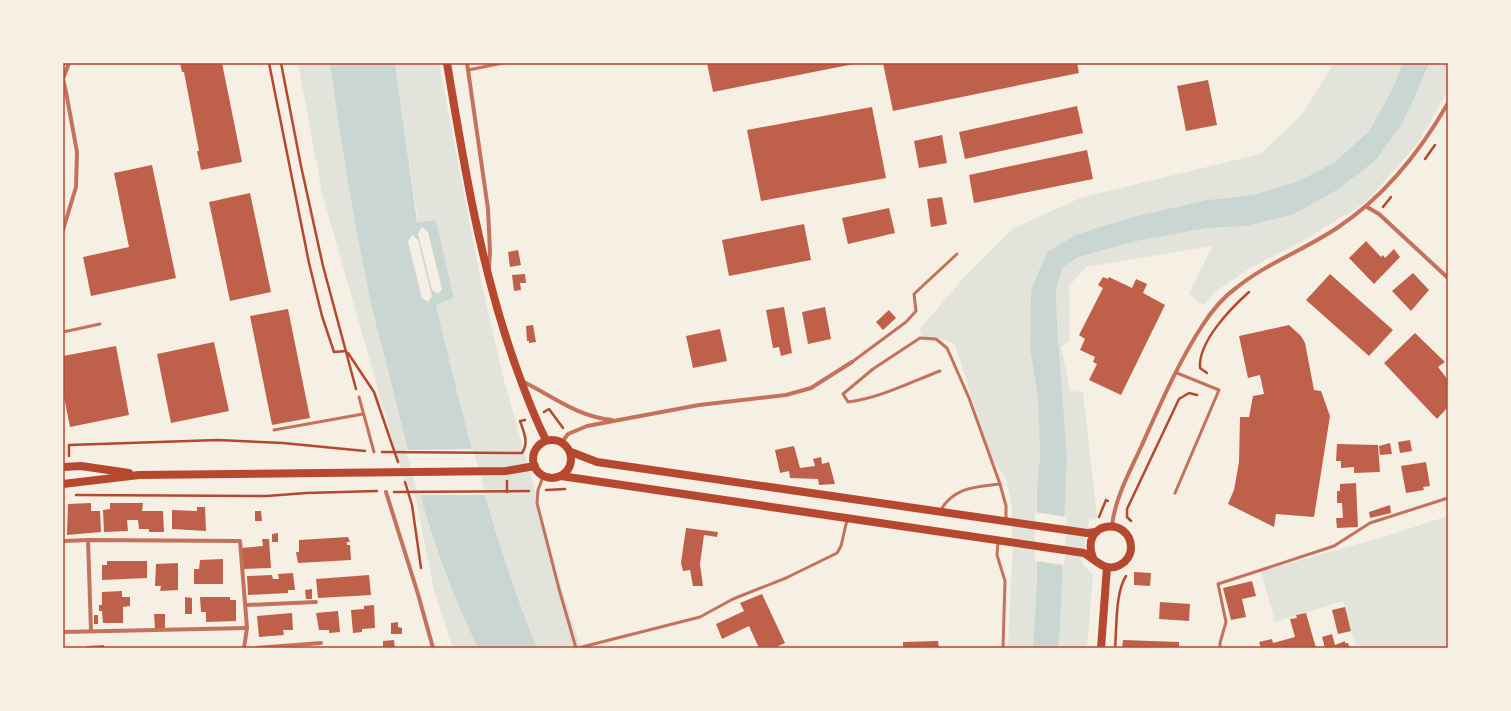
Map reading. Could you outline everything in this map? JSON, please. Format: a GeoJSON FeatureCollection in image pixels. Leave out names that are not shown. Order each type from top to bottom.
{"type":"FeatureCollection","features":[{"type":"Feature","properties":{"kind":"main road"},"geometry":{"type":"LineString","coordinates":[[447,63],[464,166],[488,275],[505,337],[534,417],[546,440]]}},
{"type":"Feature","properties":{"kind":"main road"},"geometry":{"type":"LineString","coordinates":[[554,439],[562,442],[571,452],[597,462],[1087,534],[1096,532],[1104,527],[1112,526],[1125,532],[1129,538],[1131,550],[1125,562],[1114,567],[1107,567],[1099,564],[1093,558],[1084,554],[561,476],[554,478],[543,477],[535,466],[533,458],[539,444],[546,440],[554,439]]}},
{"type":"Feature","properties":{"kind":"main road"},"geometry":{"type":"LineString","coordinates":[[561,476],[571,466],[571,452]]}},
{"type":"Feature","properties":{"kind":"main road"},"geometry":{"type":"LineString","coordinates":[[63,467],[81,466],[139,475]]}},
{"type":"Feature","properties":{"kind":"main road"},"geometry":{"type":"LineString","coordinates":[[63,484],[139,475],[506,471],[535,466]]}},
{"type":"Feature","properties":{"kind":"main road"},"geometry":{"type":"LineString","coordinates":[[1093,558],[1090,550],[1091,540],[1096,532]]}},
{"type":"Feature","properties":{"kind":"main road"},"geometry":{"type":"LineString","coordinates":[[1101,648],[1107,567]]}},
{"type":"Feature","properties":{"kind":"street"},"geometry":{"type":"LineString","coordinates":[[63,230],[76,187],[77,152],[64,92],[64,79],[69,63]]}},
{"type":"Feature","properties":{"kind":"street"},"geometry":{"type":"LineString","coordinates":[[467,63],[488,210],[490,252],[488,275]]}},
{"type":"Feature","properties":{"kind":"street"},"geometry":{"type":"LineString","coordinates":[[1112,526],[1116,504],[1132,466],[1177,373],[1202,326],[1216,306],[1234,289],[1257,272],[1336,229],[1367,207],[1396,177],[1419,148],[1448,103]]}},
{"type":"Feature","properties":{"kind":"street"},"geometry":{"type":"LineString","coordinates":[[1367,207],[1379,214],[1448,278]]}},
{"type":"Feature","properties":{"kind":"street"},"geometry":{"type":"LineString","coordinates":[[562,442],[568,434],[574,431],[617,420],[699,405],[786,395],[811,388],[852,362]]}},
{"type":"Feature","properties":{"kind":"street"},"geometry":{"type":"LineString","coordinates":[[521,381],[569,408],[599,418],[617,420]]}},
{"type":"Feature","properties":{"kind":"street"},"geometry":{"type":"LineString","coordinates":[[388,492],[433,648]]}},
{"type":"Feature","properties":{"kind":"street"},"geometry":{"type":"LineString","coordinates":[[88,540],[91,631]]}},
{"type":"Feature","properties":{"kind":"street"},"geometry":{"type":"LineString","coordinates":[[63,541],[240,541],[247,628],[244,648]]}},
{"type":"Feature","properties":{"kind":"street"},"geometry":{"type":"LineString","coordinates":[[246,605],[316,602]]}},
{"type":"Feature","properties":{"kind":"street"},"geometry":{"type":"LineString","coordinates":[[63,632],[247,628]]}},
{"type":"Feature","properties":{"kind":"street"},"geometry":{"type":"LineString","coordinates":[[256,648],[321,643]]}},
{"type":"Feature","properties":{"kind":"lane"},"geometry":{"type":"LineString","coordinates":[[468,70],[503,63]]}},
{"type":"Feature","properties":{"kind":"lane"},"geometry":{"type":"LineString","coordinates":[[852,362],[906,322],[916,311],[914,294],[957,254]]}},
{"type":"Feature","properties":{"kind":"lane"},"geometry":{"type":"LineString","coordinates":[[63,332],[100,324]]}},
{"type":"Feature","properties":{"kind":"lane"},"geometry":{"type":"LineString","coordinates":[[940,371],[856,401],[848,402],[843,394],[873,369],[920,338],[936,340],[947,348],[969,398],[1000,484],[1006,506],[1005,522]]}},
{"type":"Feature","properties":{"kind":"lane"},"geometry":{"type":"LineString","coordinates":[[1175,493],[1219,390],[1177,373]]}},
{"type":"Feature","properties":{"kind":"lane"},"geometry":{"type":"LineString","coordinates":[[358,397],[374,452]]}},
{"type":"Feature","properties":{"kind":"lane"},"geometry":{"type":"LineString","coordinates":[[274,430],[363,414]]}},
{"type":"Feature","properties":{"kind":"lane"},"geometry":{"type":"LineString","coordinates":[[543,477],[538,490],[538,502],[542,526],[577,648],[700,616],[733,599],[786,578],[837,553],[841,546],[848,518]]}},
{"type":"Feature","properties":{"kind":"lane"},"geometry":{"type":"LineString","coordinates":[[939,512],[944,504],[957,492],[977,486],[1000,484]]}},
{"type":"Feature","properties":{"kind":"lane"},"geometry":{"type":"LineString","coordinates":[[1220,648],[1226,622],[1218,584],[1334,546],[1370,523],[1448,498]]}},
{"type":"Feature","properties":{"kind":"lane"},"geometry":{"type":"LineString","coordinates":[[998,541],[997,555],[1004,581],[1003,648]]}},
{"type":"Feature","properties":{"kind":"path"},"geometry":{"type":"LineString","coordinates":[[269,63],[309,263],[322,316],[334,352],[346,351]]}},
{"type":"Feature","properties":{"kind":"path"},"geometry":{"type":"LineString","coordinates":[[281,63],[301,166],[323,266],[358,397]]}},
{"type":"Feature","properties":{"kind":"path"},"geometry":{"type":"LineString","coordinates":[[1207,372],[1200,368],[1202,352],[1228,311],[1242,298]]}},
{"type":"Feature","properties":{"kind":"path"},"geometry":{"type":"LineString","coordinates":[[346,351],[374,392],[389,435]]}},
{"type":"Feature","properties":{"kind":"path"},"geometry":{"type":"LineString","coordinates":[[1127,509],[1178,399],[1189,392],[1197,395]]}},
{"type":"Feature","properties":{"kind":"path"},"geometry":{"type":"LineString","coordinates":[[384,452],[522,453],[526,448],[525,437],[520,421]]}},
{"type":"Feature","properties":{"kind":"path"},"geometry":{"type":"LineString","coordinates":[[69,453],[69,445],[195,440],[283,443],[374,452]]}},
{"type":"Feature","properties":{"kind":"path"},"geometry":{"type":"LineString","coordinates":[[388,492],[509,492],[572,489]]}},
{"type":"Feature","properties":{"kind":"path"},"geometry":{"type":"LineString","coordinates":[[75,495],[267,496],[306,493],[376,491]]}},
{"type":"Feature","properties":{"kind":"path"},"geometry":{"type":"LineString","coordinates":[[1094,522],[1101,514],[1106,500]]}},
{"type":"Feature","properties":{"kind":"path"},"geometry":{"type":"LineString","coordinates":[[412,504],[420,574]]}},
{"type":"Feature","properties":{"kind":"path"},"geometry":{"type":"LineString","coordinates":[[1115,648],[1119,595]]}},
{"type":"Feature","properties":{"kind":"shaded area"},"geometry":{"type":"Polygon","coordinates":[[[298,63],[330,63],[342,144],[361,252],[369,294],[390,380],[419,492],[439,555],[478,648],[453,648],[434,591],[416,499],[402,473],[322,193],[298,63]]]}},
{"type":"Feature","properties":{"kind":"shaded area"},"geometry":{"type":"Polygon","coordinates":[[[330,63],[395,63],[417,222],[436,220],[454,298],[436,305],[480,479],[506,564],[537,648],[478,648],[439,555],[419,492],[372,308],[351,198],[330,63]],[[422,227],[418,234],[432,290],[438,294],[442,289],[428,232],[422,227]],[[412,235],[408,242],[422,298],[428,302],[432,297],[418,240],[412,235]]]}},
{"type":"Feature","properties":{"kind":"shaded area"},"geometry":{"type":"Polygon","coordinates":[[[395,63],[439,63],[480,277],[503,376],[562,589],[581,648],[537,648],[506,564],[468,436],[436,305],[454,298],[436,220],[418,222],[395,63]]]}},
{"type":"Feature","properties":{"kind":"shaded area"},"geometry":{"type":"Polygon","coordinates":[[[1334,63],[1403,63],[1392,90],[1369,131],[1335,162],[1299,181],[1253,195],[1207,200],[1132,217],[1047,253],[1031,290],[1030,348],[1038,398],[1040,456],[1037,489],[1037,582],[1033,648],[1008,648],[1013,542],[1011,523],[1012,506],[1006,479],[990,456],[955,344],[937,337],[925,343],[919,330],[968,273],[1012,229],[1080,198],[1260,154],[1301,116],[1334,63]]]}},
{"type":"Feature","properties":{"kind":"shaded area"},"geometry":{"type":"Polygon","coordinates":[[[1403,63],[1430,63],[1402,124],[1376,160],[1337,190],[1292,215],[1246,226],[1207,228],[1137,241],[1078,257],[1063,267],[1056,289],[1057,324],[1067,456],[1060,627],[1058,648],[1033,648],[1037,582],[1037,489],[1040,456],[1038,398],[1030,348],[1031,290],[1047,252],[1076,235],[1132,217],[1207,200],[1253,195],[1299,181],[1335,162],[1369,131],[1392,90],[1403,63]]]}},
{"type":"Feature","properties":{"kind":"shaded area"},"geometry":{"type":"Polygon","coordinates":[[[1430,63],[1448,63],[1448,91],[1417,144],[1365,203],[1299,243],[1250,268],[1215,292],[1203,305],[1189,294],[1212,246],[1086,267],[1069,286],[1070,340],[1061,347],[1070,391],[1083,392],[1097,517],[1094,520],[1089,519],[1082,563],[1093,575],[1087,648],[1058,648],[1067,456],[1057,324],[1056,289],[1063,267],[1078,257],[1137,241],[1207,228],[1246,226],[1292,215],[1337,190],[1376,160],[1427,72],[1430,63]]]}},
{"type":"Feature","properties":{"kind":"shaded area"},"geometry":{"type":"Polygon","coordinates":[[[1448,516],[1448,648],[1356,648],[1343,601],[1275,622],[1261,571],[1380,538],[1448,516]]]}},
{"type":"Feature","properties":{"kind":"pier"},"geometry":{"type":"Polygon","coordinates":[[[473,449],[486,495],[418,495],[406,450],[473,449]]]}},
{"type":"Feature","properties":{"kind":"pier"},"geometry":{"type":"Polygon","coordinates":[[[1035,512],[1067,517],[1064,565],[1035,561],[1035,512]]]}},
{"type":"Feature","properties":{"kind":"building"},"geometry":{"type":"Polygon","coordinates":[[[180,63],[222,63],[242,162],[201,170],[197,151],[199,151],[184,72],[182,72],[180,63]]]}},
{"type":"Feature","properties":{"kind":"building"},"geometry":{"type":"Polygon","coordinates":[[[707,63],[854,63],[854,64],[713,92],[707,63]]]}},
{"type":"Feature","properties":{"kind":"building"},"geometry":{"type":"Polygon","coordinates":[[[883,63],[1077,63],[1079,73],[893,111],[883,63]]]}},
{"type":"Feature","properties":{"kind":"building"},"geometry":{"type":"Polygon","coordinates":[[[1208,80],[1217,125],[1186,131],[1177,86],[1208,80]]]}},
{"type":"Feature","properties":{"kind":"building"},"geometry":{"type":"Polygon","coordinates":[[[1077,106],[1083,133],[965,159],[959,132],[1077,106]]]}},
{"type":"Feature","properties":{"kind":"building"},"geometry":{"type":"Polygon","coordinates":[[[872,107],[886,178],[761,201],[747,130],[872,107]]]}},
{"type":"Feature","properties":{"kind":"building"},"geometry":{"type":"Polygon","coordinates":[[[942,135],[947,163],[919,168],[914,141],[942,135]]]}},
{"type":"Feature","properties":{"kind":"building"},"geometry":{"type":"Polygon","coordinates":[[[1087,150],[1093,179],[974,203],[969,175],[1087,150]]]}},
{"type":"Feature","properties":{"kind":"building"},"geometry":{"type":"Polygon","coordinates":[[[152,165],[176,278],[91,296],[83,257],[129,247],[114,173],[152,165]]]}},
{"type":"Feature","properties":{"kind":"building"},"geometry":{"type":"Polygon","coordinates":[[[250,193],[271,292],[230,301],[209,202],[250,193]]]}},
{"type":"Feature","properties":{"kind":"building"},"geometry":{"type":"Polygon","coordinates":[[[942,197],[947,224],[931,227],[927,199],[942,197]]]}},
{"type":"Feature","properties":{"kind":"building"},"geometry":{"type":"Polygon","coordinates":[[[889,208],[895,233],[848,244],[842,218],[889,208]]]}},
{"type":"Feature","properties":{"kind":"building"},"geometry":{"type":"Polygon","coordinates":[[[804,224],[811,260],[729,276],[722,240],[804,224]]]}},
{"type":"Feature","properties":{"kind":"building"},"geometry":{"type":"Polygon","coordinates":[[[1366,241],[1381,257],[1383,255],[1385,258],[1394,249],[1400,257],[1374,284],[1349,258],[1366,241]]]}},
{"type":"Feature","properties":{"kind":"building"},"geometry":{"type":"Polygon","coordinates":[[[518,250],[521,265],[510,267],[508,252],[518,250]]]}},
{"type":"Feature","properties":{"kind":"building"},"geometry":{"type":"Polygon","coordinates":[[[1413,273],[1429,290],[1411,311],[1392,291],[1413,273]]]}},
{"type":"Feature","properties":{"kind":"building"},"geometry":{"type":"Polygon","coordinates":[[[525,274],[526,283],[520,283],[521,290],[514,291],[512,275],[525,274]]]}},
{"type":"Feature","properties":{"kind":"building"},"geometry":{"type":"Polygon","coordinates":[[[1330,274],[1393,330],[1369,356],[1306,300],[1330,274]]]}},
{"type":"Feature","properties":{"kind":"building"},"geometry":{"type":"Polygon","coordinates":[[[1103,277],[1108,279],[1109,277],[1132,288],[1136,279],[1147,284],[1143,293],[1165,305],[1121,395],[1089,380],[1097,364],[1093,362],[1095,357],[1080,350],[1085,339],[1079,335],[1103,288],[1098,285],[1103,277]]]}},
{"type":"Feature","properties":{"kind":"building"},"geometry":{"type":"Polygon","coordinates":[[[784,307],[792,353],[781,356],[779,347],[773,348],[766,310],[784,307]]]}},
{"type":"Feature","properties":{"kind":"building"},"geometry":{"type":"Polygon","coordinates":[[[825,307],[831,339],[808,344],[802,312],[825,307]]]}},
{"type":"Feature","properties":{"kind":"building"},"geometry":{"type":"Polygon","coordinates":[[[288,309],[310,418],[272,425],[250,316],[288,309]]]}},
{"type":"Feature","properties":{"kind":"building"},"geometry":{"type":"Polygon","coordinates":[[[889,310],[896,318],[883,330],[876,322],[889,310]]]}},
{"type":"Feature","properties":{"kind":"building"},"geometry":{"type":"Polygon","coordinates":[[[533,325],[536,342],[529,343],[529,341],[527,341],[526,326],[533,325]]]}},
{"type":"Feature","properties":{"kind":"building"},"geometry":{"type":"Polygon","coordinates":[[[1289,325],[1301,336],[1305,343],[1314,390],[1321,391],[1330,416],[1314,517],[1276,514],[1274,527],[1228,504],[1234,490],[1239,462],[1240,417],[1249,417],[1253,396],[1264,394],[1260,375],[1248,378],[1239,336],[1289,325]]]}},
{"type":"Feature","properties":{"kind":"building"},"geometry":{"type":"Polygon","coordinates":[[[720,329],[727,361],[693,368],[686,336],[720,329]]]}},
{"type":"Feature","properties":{"kind":"building"},"geometry":{"type":"Polygon","coordinates":[[[1415,333],[1445,362],[1438,367],[1448,380],[1448,407],[1437,419],[1384,363],[1415,333]]]}},
{"type":"Feature","properties":{"kind":"building"},"geometry":{"type":"Polygon","coordinates":[[[214,342],[229,411],[171,423],[157,354],[214,342]]]}},
{"type":"Feature","properties":{"kind":"building"},"geometry":{"type":"Polygon","coordinates":[[[116,346],[129,415],[70,427],[63,392],[63,356],[116,346]]]}},
{"type":"Feature","properties":{"kind":"building"},"geometry":{"type":"Polygon","coordinates":[[[1410,440],[1412,451],[1400,453],[1398,442],[1410,440]]]}},
{"type":"Feature","properties":{"kind":"building"},"geometry":{"type":"Polygon","coordinates":[[[1390,443],[1392,454],[1380,455],[1379,446],[1390,443]]]}},
{"type":"Feature","properties":{"kind":"building"},"geometry":{"type":"Polygon","coordinates":[[[1337,444],[1378,445],[1380,472],[1354,473],[1354,467],[1341,468],[1341,461],[1336,461],[1337,444]]]}},
{"type":"Feature","properties":{"kind":"building"},"geometry":{"type":"Polygon","coordinates":[[[794,446],[800,468],[815,466],[813,459],[821,457],[822,464],[829,462],[835,484],[819,485],[818,479],[790,478],[789,471],[780,473],[775,450],[794,446]]]}},
{"type":"Feature","properties":{"kind":"building"},"geometry":{"type":"Polygon","coordinates":[[[1426,462],[1430,486],[1423,487],[1424,490],[1406,493],[1401,466],[1426,462]]]}},
{"type":"Feature","properties":{"kind":"building"},"geometry":{"type":"Polygon","coordinates":[[[1356,483],[1358,527],[1337,528],[1336,518],[1343,518],[1342,503],[1337,503],[1337,491],[1340,491],[1340,484],[1356,483]]]}},
{"type":"Feature","properties":{"kind":"building"},"geometry":{"type":"Polygon","coordinates":[[[91,503],[91,511],[100,511],[101,532],[67,535],[68,504],[91,503]]]}},
{"type":"Feature","properties":{"kind":"building"},"geometry":{"type":"Polygon","coordinates":[[[110,503],[143,503],[142,511],[163,511],[164,532],[149,532],[149,529],[139,529],[138,520],[127,520],[128,531],[104,532],[103,510],[110,509],[110,503]]]}},
{"type":"Feature","properties":{"kind":"building"},"geometry":{"type":"Polygon","coordinates":[[[1390,505],[1391,513],[1370,518],[1369,512],[1390,505]]]}},
{"type":"Feature","properties":{"kind":"building"},"geometry":{"type":"Polygon","coordinates":[[[197,507],[205,507],[206,531],[172,529],[172,510],[197,511],[197,507]]]}},
{"type":"Feature","properties":{"kind":"building"},"geometry":{"type":"Polygon","coordinates":[[[255,511],[261,511],[262,521],[255,521],[255,511]]]}},
{"type":"Feature","properties":{"kind":"building"},"geometry":{"type":"Polygon","coordinates":[[[686,528],[718,532],[717,537],[704,535],[700,564],[703,586],[693,586],[690,570],[683,571],[681,563],[686,528]]]}},
{"type":"Feature","properties":{"kind":"building"},"geometry":{"type":"Polygon","coordinates":[[[278,533],[278,542],[272,542],[272,534],[278,533]]]}},
{"type":"Feature","properties":{"kind":"building"},"geometry":{"type":"Polygon","coordinates":[[[348,537],[350,542],[347,542],[347,545],[350,545],[351,560],[298,563],[296,552],[299,552],[299,540],[348,537]]]}},
{"type":"Feature","properties":{"kind":"building"},"geometry":{"type":"Polygon","coordinates":[[[262,539],[269,539],[271,568],[243,569],[241,548],[263,546],[262,539]]]}},
{"type":"Feature","properties":{"kind":"building"},"geometry":{"type":"Polygon","coordinates":[[[223,559],[223,584],[194,584],[194,569],[199,569],[200,560],[223,559]]]}},
{"type":"Feature","properties":{"kind":"building"},"geometry":{"type":"Polygon","coordinates":[[[107,561],[147,561],[147,578],[102,580],[102,565],[107,565],[107,561]]]}},
{"type":"Feature","properties":{"kind":"building"},"geometry":{"type":"Polygon","coordinates":[[[178,563],[178,590],[160,591],[161,586],[155,586],[156,564],[178,563]]]}},
{"type":"Feature","properties":{"kind":"building"},"geometry":{"type":"Polygon","coordinates":[[[1134,572],[1151,573],[1150,586],[1134,585],[1134,572]]]}},
{"type":"Feature","properties":{"kind":"building"},"geometry":{"type":"Polygon","coordinates":[[[293,573],[295,590],[288,590],[288,593],[248,595],[247,576],[272,575],[273,579],[279,579],[278,574],[293,573]]]}},
{"type":"Feature","properties":{"kind":"building"},"geometry":{"type":"Polygon","coordinates":[[[369,575],[371,595],[318,598],[316,579],[369,575]]]}},
{"type":"Feature","properties":{"kind":"building"},"geometry":{"type":"Polygon","coordinates":[[[1252,581],[1256,596],[1242,599],[1246,617],[1231,620],[1223,588],[1252,581]]]}},
{"type":"Feature","properties":{"kind":"building"},"geometry":{"type":"Polygon","coordinates":[[[312,589],[312,599],[306,599],[305,590],[312,589]]]}},
{"type":"Feature","properties":{"kind":"building"},"geometry":{"type":"Polygon","coordinates":[[[122,591],[122,597],[130,597],[130,606],[123,607],[123,623],[103,623],[102,611],[99,611],[99,605],[102,605],[102,592],[122,591]]]}},
{"type":"Feature","properties":{"kind":"building"},"geometry":{"type":"Polygon","coordinates":[[[762,594],[785,643],[774,648],[759,648],[749,626],[722,639],[716,624],[744,611],[740,603],[762,594]]]}},
{"type":"Feature","properties":{"kind":"building"},"geometry":{"type":"Polygon","coordinates":[[[185,597],[192,598],[192,614],[185,614],[185,597]]]}},
{"type":"Feature","properties":{"kind":"building"},"geometry":{"type":"Polygon","coordinates":[[[200,597],[230,597],[230,600],[236,600],[236,621],[206,622],[206,612],[201,612],[200,597]]]}},
{"type":"Feature","properties":{"kind":"building"},"geometry":{"type":"Polygon","coordinates":[[[1160,602],[1190,604],[1189,621],[1159,619],[1160,602]]]}},
{"type":"Feature","properties":{"kind":"building"},"geometry":{"type":"Polygon","coordinates":[[[374,605],[375,628],[362,629],[362,632],[353,633],[351,610],[364,609],[364,606],[374,605]]]}},
{"type":"Feature","properties":{"kind":"building"},"geometry":{"type":"Polygon","coordinates":[[[1345,607],[1351,631],[1338,634],[1332,610],[1345,607]]]}},
{"type":"Feature","properties":{"kind":"building"},"geometry":{"type":"Polygon","coordinates":[[[338,611],[340,632],[329,633],[329,630],[319,630],[316,613],[338,611]]]}},
{"type":"Feature","properties":{"kind":"building"},"geometry":{"type":"Polygon","coordinates":[[[292,613],[293,630],[283,630],[284,635],[259,637],[257,616],[292,613]]]}},
{"type":"Feature","properties":{"kind":"building"},"geometry":{"type":"Polygon","coordinates":[[[1306,613],[1316,648],[1261,648],[1259,642],[1272,639],[1273,643],[1295,637],[1290,619],[1297,618],[1296,615],[1306,613]]]}},
{"type":"Feature","properties":{"kind":"building"},"geometry":{"type":"Polygon","coordinates":[[[154,614],[165,614],[165,629],[155,629],[154,614]]]}},
{"type":"Feature","properties":{"kind":"building"},"geometry":{"type":"Polygon","coordinates":[[[94,615],[98,615],[98,624],[94,624],[94,615]]]}},
{"type":"Feature","properties":{"kind":"building"},"geometry":{"type":"Polygon","coordinates":[[[398,622],[398,627],[402,628],[402,634],[391,634],[391,623],[398,622]]]}},
{"type":"Feature","properties":{"kind":"building"},"geometry":{"type":"Polygon","coordinates":[[[1332,634],[1335,645],[1345,641],[1345,643],[1348,643],[1350,648],[1325,648],[1322,637],[1332,634]]]}},
{"type":"Feature","properties":{"kind":"building"},"geometry":{"type":"Polygon","coordinates":[[[394,640],[395,648],[383,648],[383,641],[394,640]]]}},
{"type":"Feature","properties":{"kind":"building"},"geometry":{"type":"Polygon","coordinates":[[[1123,640],[1179,642],[1179,648],[1122,648],[1123,640]]]}},
{"type":"Feature","properties":{"kind":"building"},"geometry":{"type":"Polygon","coordinates":[[[938,641],[939,648],[903,648],[903,642],[938,641]]]}},
{"type":"Feature","properties":{"kind":"building"},"geometry":{"type":"Polygon","coordinates":[[[104,645],[104,648],[86,648],[86,646],[104,645]]]}}]}
